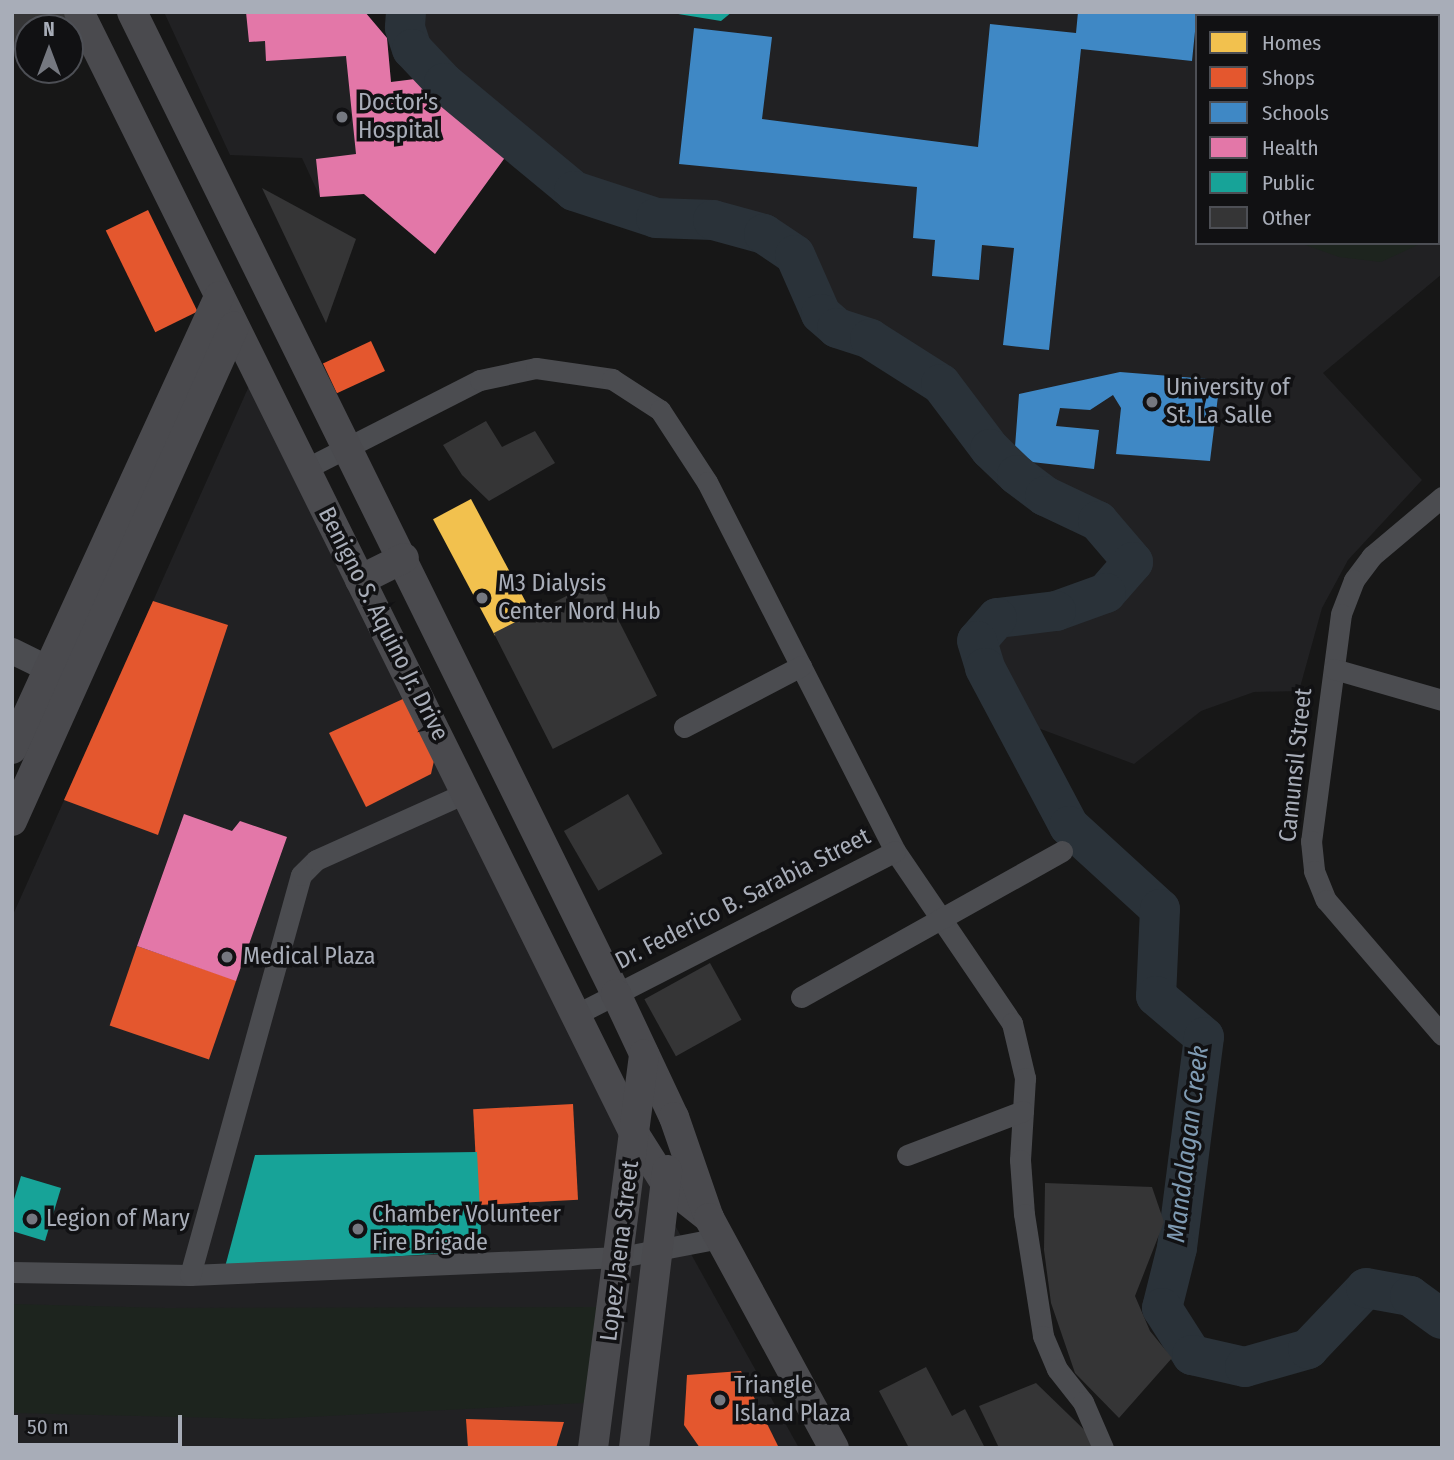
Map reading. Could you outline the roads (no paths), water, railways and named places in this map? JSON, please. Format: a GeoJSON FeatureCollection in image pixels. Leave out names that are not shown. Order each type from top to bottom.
{"type":"FeatureCollection","features":[{"type":"Feature","properties":{"kind":"main road","name":"Benigno S. Aquino Jr. Drive"},"geometry":{"type":"LineString","coordinates":[[79,12],[635,1135],[666,1184],[714,1228]]}},
{"type":"Feature","properties":{"kind":"main road","name":"Benigno S. Aquino Jr. Drive"},"geometry":{"type":"LineString","coordinates":[[132,12],[404,558],[616,994],[674,1117],[714,1228],[834,1448]]}},
{"type":"Feature","properties":{"kind":"main road"},"geometry":{"type":"LineString","coordinates":[[12,821],[62,675],[219,296]]}},
{"type":"Feature","properties":{"kind":"main road"},"geometry":{"type":"LineString","coordinates":[[12,749],[62,675],[234,327]]}},
{"type":"Feature","properties":{"kind":"main road"},"geometry":{"type":"LineString","coordinates":[[360,580],[404,558]]}},
{"type":"Feature","properties":{"kind":"main road","name":"Lopez Jaena Street"},"geometry":{"type":"LineString","coordinates":[[593,1448],[621,1257],[644,1054]]}},
{"type":"Feature","properties":{"kind":"main road","name":"Lopez Jaena Street"},"geometry":{"type":"LineString","coordinates":[[634,1448],[674,1117]]}},
{"type":"Feature","properties":{"kind":"main road"},"geometry":{"type":"LineString","coordinates":[[605,1368],[642,1372]]}},
{"type":"Feature","properties":{"kind":"street"},"geometry":{"type":"LineString","coordinates":[[306,469],[480,380],[536,368],[612,379],[660,410],[681,440],[895,851],[1012,1023],[1022,1056],[1024,1214],[1043,1336],[1057,1370],[1083,1402],[1103,1448]]}},
{"type":"Feature","properties":{"kind":"street","name":"Camunsil Street"},"geometry":{"type":"LineString","coordinates":[[1442,497],[1372,555],[1354,580],[1340,614],[1311,841],[1314,871],[1326,900],[1442,1035]]}},
{"type":"Feature","properties":{"kind":"street"},"geometry":{"type":"LineString","coordinates":[[12,651],[62,675]]}},
{"type":"Feature","properties":{"kind":"street"},"geometry":{"type":"LineString","coordinates":[[684,727],[801,666]]}},
{"type":"Feature","properties":{"kind":"street"},"geometry":{"type":"LineString","coordinates":[[1334,669],[1442,700]]}},
{"type":"Feature","properties":{"kind":"street"},"geometry":{"type":"LineString","coordinates":[[190,1275],[301,874],[316,860],[467,792]]}},
{"type":"Feature","properties":{"kind":"street","name":"Dr. Federico B. Sarabia Street"},"geometry":{"type":"LineString","coordinates":[[577,1014],[895,851]]}},
{"type":"Feature","properties":{"kind":"street"},"geometry":{"type":"LineString","coordinates":[[801,997],[1062,851]]}},
{"type":"Feature","properties":{"kind":"street"},"geometry":{"type":"LineString","coordinates":[[907,1155],[1023,1111]]}},
{"type":"Feature","properties":{"kind":"street"},"geometry":{"type":"LineString","coordinates":[[12,1272],[190,1275],[621,1257],[657,1251],[714,1228]]}},
{"type":"Feature","properties":{"kind":"waterway","name":"Mandalagan Creek"},"geometry":{"type":"LineString","coordinates":[[406,12],[405,28],[412,49],[444,83],[574,191],[656,218],[713,220],[764,234],[795,255],[821,314],[837,328],[870,339],[941,384],[990,449],[1017,475],[1045,496],[1098,521],[1133,562],[1106,593],[1056,611],[997,618],[977,641],[985,668],[1069,826],[1160,909],[1156,996],[1204,1037],[1177,1248],[1162,1308],[1192,1355],[1245,1367],[1308,1349],[1366,1288],[1410,1296],[1442,1319]]}},
{"type":"Feature","properties":{"kind":"place","name":"Doctor's Hospital"},"geometry":{"type":"Point","coordinates":[342,117]}},
{"type":"Feature","properties":{"kind":"place","name":"University of St. La Salle"},"geometry":{"type":"Point","coordinates":[1152,402]}},
{"type":"Feature","properties":{"kind":"place","name":"M3 Dialysis Center Nord Hub"},"geometry":{"type":"Point","coordinates":[482,598]}},
{"type":"Feature","properties":{"kind":"place","name":"Medical Plaza"},"geometry":{"type":"Point","coordinates":[227,957]}},
{"type":"Feature","properties":{"kind":"place","name":"Legion of Mary"},"geometry":{"type":"Point","coordinates":[32,1219]}},
{"type":"Feature","properties":{"kind":"place","name":"Chamber Volunteer Fire Brigade"},"geometry":{"type":"Point","coordinates":[358,1229]}},
{"type":"Feature","properties":{"kind":"place","name":"Triangle Island Plaza"},"geometry":{"type":"Point","coordinates":[720,1400]}}]}
